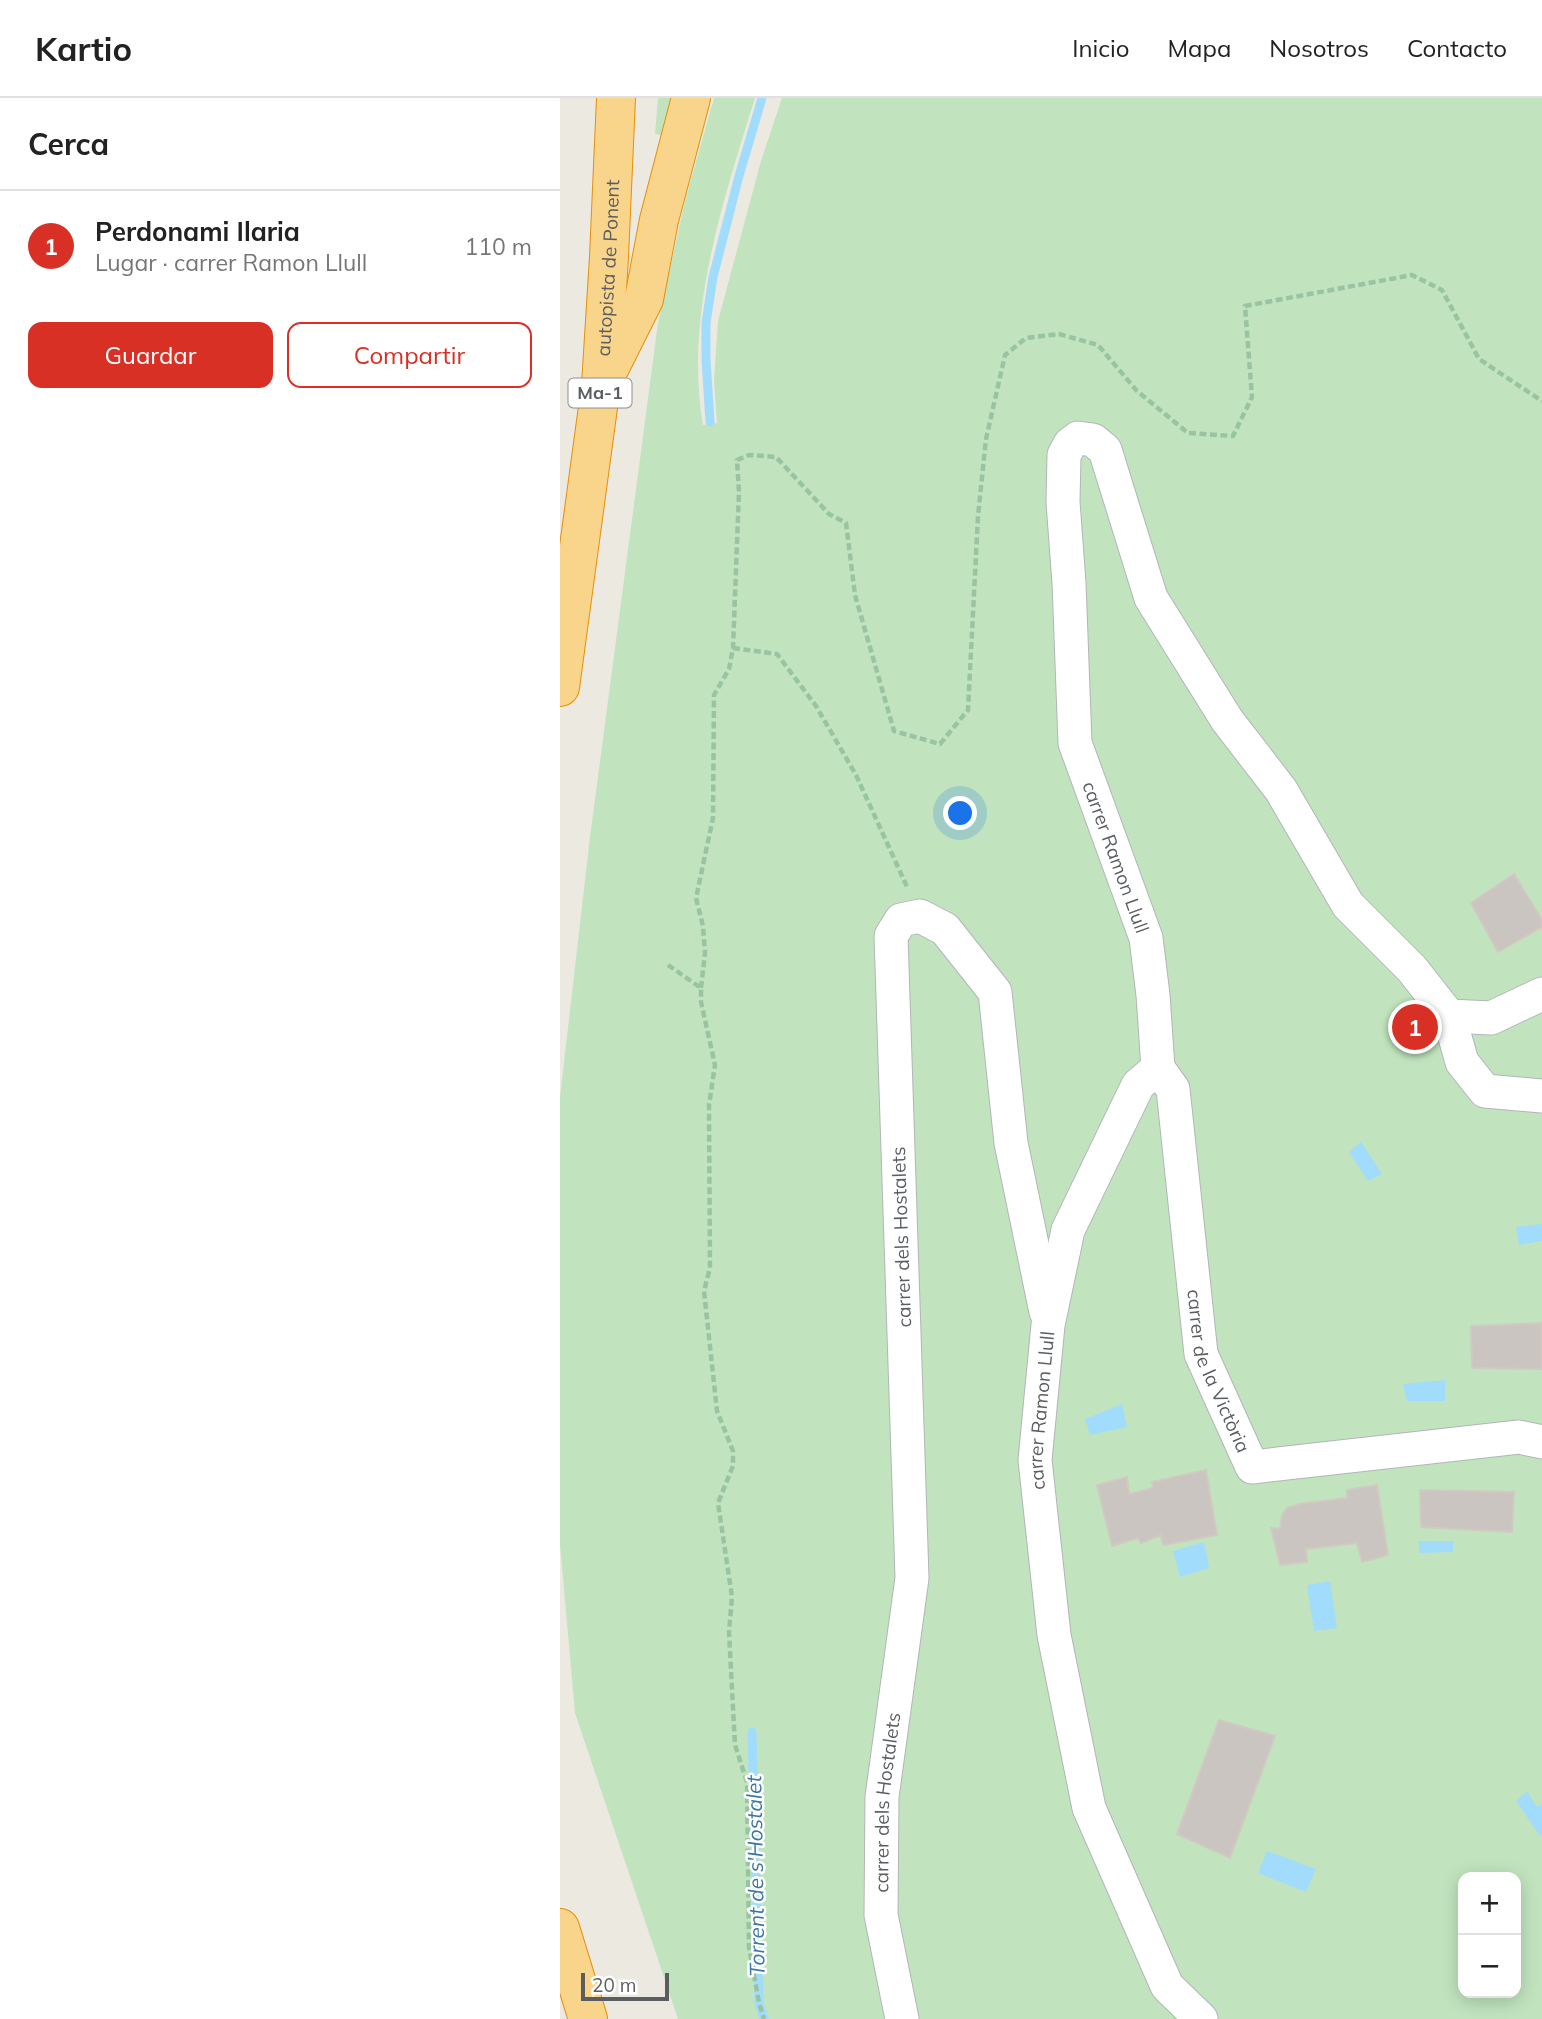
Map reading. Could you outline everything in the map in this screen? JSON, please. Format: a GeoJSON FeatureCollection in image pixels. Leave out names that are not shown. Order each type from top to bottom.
{"type":"FeatureCollection","features":[{"type":"Feature","properties":{"kind":"highway","name":"autopista de Ponent"},"geometry":{"type":"LineString","coordinates":[[560,687],[601,385],[616,98]]}},
{"type":"Feature","properties":{"kind":"highway"},"geometry":{"type":"LineString","coordinates":[[601,385],[644,299],[659,220],[691,98]]}},
{"type":"Feature","properties":{"kind":"highway"},"geometry":{"type":"LineString","coordinates":[[560,1928],[588,2019]]}},
{"type":"Feature","properties":{"kind":"street","name":"carrer Ramon Llull"},"geometry":{"type":"LineString","coordinates":[[1201,2019],[1167,1986],[1089,1808],[1054,1634],[1035,1460],[1048,1325],[1068,1230],[1138,1085],[1158,1068],[1146,938],[1075,743],[1063,502],[1064,455],[1070,444],[1078,438],[1093,440],[1105,450],[1151,597],[1227,720],[1281,790],[1348,905],[1412,969],[1449,1016]]}},
{"type":"Feature","properties":{"kind":"street"},"geometry":{"type":"LineString","coordinates":[[920,916],[945,929],[995,992],[1011,1143],[1048,1325]]}},
{"type":"Feature","properties":{"kind":"street","name":"carrer dels Hostalets"},"geometry":{"type":"LineString","coordinates":[[902,2019],[881,1914],[882,1797],[912,1578],[891,936],[901,920],[920,916]]}},
{"type":"Feature","properties":{"kind":"street"},"geometry":{"type":"LineString","coordinates":[[1542,994],[1491,1018],[1449,1016],[1462,1062],[1485,1091],[1542,1096]]}},
{"type":"Feature","properties":{"kind":"street","name":"carrer de la Victòria"},"geometry":{"type":"LineString","coordinates":[[1158,1068],[1173,1089],[1201,1354],[1252,1467],[1519,1437],[1542,1442]]}},
{"type":"Feature","properties":{"kind":"path"},"geometry":{"type":"LineString","coordinates":[[764,2019],[749,1947],[747,1782],[735,1745],[729,1632],[732,1597],[718,1503],[733,1466],[733,1451],[718,1411],[704,1291],[710,1268],[709,1105],[715,1065],[701,1002],[704,926],[696,898],[713,818],[714,695],[729,669],[733,648],[777,654],[816,706],[856,775],[920,916]]}},
{"type":"Feature","properties":{"kind":"path"},"geometry":{"type":"LineString","coordinates":[[668,965],[701,988]]}},
{"type":"Feature","properties":{"kind":"green space"},"geometry":{"type":"Polygon","coordinates":[[[658,98],[674,98],[663,135],[655,134],[658,98]]]}},
{"type":"Feature","properties":{"kind":"green space"},"geometry":{"type":"Polygon","coordinates":[[[714,98],[755,98],[719,218],[703,301],[698,384],[703,425],[717,423],[714,381],[718,321],[761,161],[782,98],[1542,98],[1542,2019],[678,2019],[575,1713],[560,1544],[560,1097],[590,837],[658,323],[685,201],[714,98]]]}},
{"type":"Feature","properties":{"kind":"water"},"geometry":{"type":"Polygon","coordinates":[[[1361,1142],[1382,1174],[1368,1181],[1349,1152],[1361,1142]]]}},
{"type":"Feature","properties":{"kind":"water"},"geometry":{"type":"Polygon","coordinates":[[[1542,1224],[1542,1241],[1519,1245],[1516,1227],[1542,1224]]]}},
{"type":"Feature","properties":{"kind":"water"},"geometry":{"type":"Polygon","coordinates":[[[1445,1380],[1445,1401],[1407,1401],[1403,1384],[1445,1380]]]}},
{"type":"Feature","properties":{"kind":"water"},"geometry":{"type":"Polygon","coordinates":[[[1122,1404],[1127,1427],[1090,1435],[1085,1419],[1122,1404]]]}},
{"type":"Feature","properties":{"kind":"water"},"geometry":{"type":"Polygon","coordinates":[[[1419,1541],[1453,1541],[1453,1552],[1419,1553],[1419,1541]]]}},
{"type":"Feature","properties":{"kind":"water"},"geometry":{"type":"Polygon","coordinates":[[[1204,1542],[1209,1568],[1180,1577],[1173,1551],[1204,1542]]]}},
{"type":"Feature","properties":{"kind":"water"},"geometry":{"type":"Polygon","coordinates":[[[1330,1581],[1337,1628],[1314,1631],[1307,1585],[1330,1581]]]}},
{"type":"Feature","properties":{"kind":"water"},"geometry":{"type":"Polygon","coordinates":[[[1527,1791],[1537,1807],[1542,1804],[1540,1836],[1516,1801],[1527,1791]]]}},
{"type":"Feature","properties":{"kind":"water"},"geometry":{"type":"Polygon","coordinates":[[[1267,1851],[1316,1869],[1306,1892],[1258,1873],[1267,1851]]]}},
{"type":"Feature","properties":{"kind":"building"},"geometry":{"type":"Polygon","coordinates":[[[1514,874],[1542,920],[1542,927],[1498,952],[1471,903],[1514,874]]]}},
{"type":"Feature","properties":{"kind":"building"},"geometry":{"type":"Polygon","coordinates":[[[1414,1020],[1416,1036],[1400,1038],[1397,1022],[1414,1020]]]}},
{"type":"Feature","properties":{"kind":"building"},"geometry":{"type":"Polygon","coordinates":[[[1542,1323],[1542,1369],[1472,1368],[1471,1326],[1542,1323]]]}},
{"type":"Feature","properties":{"kind":"building"},"geometry":{"type":"Polygon","coordinates":[[[1206,1470],[1217,1535],[1163,1545],[1161,1535],[1141,1543],[1138,1538],[1112,1546],[1097,1485],[1127,1477],[1129,1494],[1153,1488],[1152,1482],[1206,1470]]]}},
{"type":"Feature","properties":{"kind":"building"},"geometry":{"type":"Polygon","coordinates":[[[1377,1485],[1388,1555],[1362,1562],[1357,1543],[1306,1549],[1307,1562],[1280,1565],[1271,1528],[1280,1529],[1282,1515],[1287,1508],[1347,1498],[1347,1490],[1377,1485]]]}},
{"type":"Feature","properties":{"kind":"building"},"geometry":{"type":"Polygon","coordinates":[[[1420,1490],[1514,1492],[1512,1532],[1421,1527],[1420,1490]]]}},
{"type":"Feature","properties":{"kind":"building"},"geometry":{"type":"Polygon","coordinates":[[[1219,1720],[1275,1736],[1230,1858],[1177,1834],[1219,1720]]]}},
{"type":"Feature","properties":{"kind":"waterway","name":"Torrent de s'Hostalet"},"geometry":{"type":"LineString","coordinates":[[710,422],[706,323],[713,277],[762,98]]}},
{"type":"Feature","properties":{"kind":"waterway","name":"Torrent de s'Hostalet"},"geometry":{"type":"LineString","coordinates":[[752,1732],[759,2003],[764,2019]]}},
{"type":"Feature","properties":{"kind":"place","name":"Perdonami Ilaria"},"geometry":{"type":"Point","coordinates":[1415,1027]}}]}
